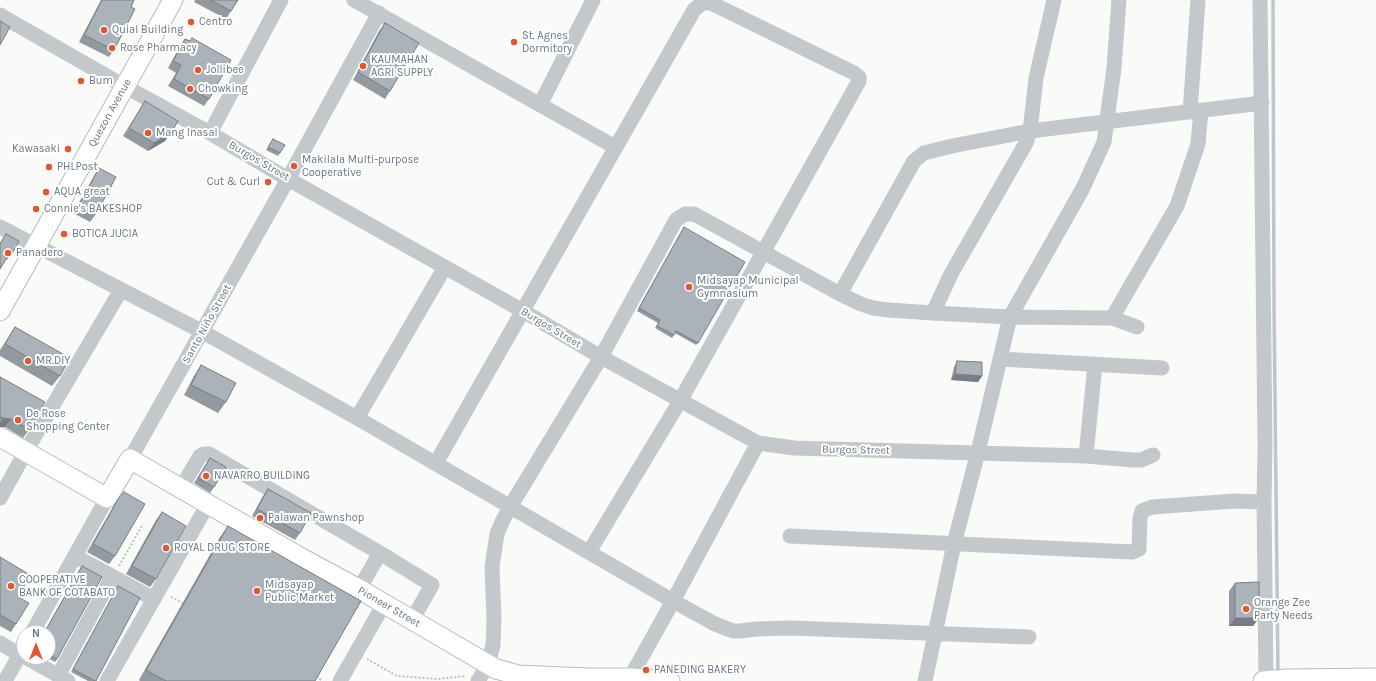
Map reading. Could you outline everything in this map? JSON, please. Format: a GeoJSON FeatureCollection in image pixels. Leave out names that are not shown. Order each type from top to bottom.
{"type":"FeatureCollection","features":[{"type":"Feature","properties":{"kind":"main road","name":"Quezon Avenue"},"geometry":{"type":"LineString","coordinates":[[0,311],[173,0]]}},
{"type":"Feature","properties":{"kind":"main road"},"geometry":{"type":"LineString","coordinates":[[0,437],[107,498]]}},
{"type":"Feature","properties":{"kind":"main road","name":"Pioneer Street"},"geometry":{"type":"LineString","coordinates":[[130,459],[412,620],[482,674],[496,669],[506,677],[518,675],[589,680],[630,678],[670,681]]}},
{"type":"Feature","properties":{"kind":"main road","name":"Santo Niño Street"},"geometry":{"type":"LineString","coordinates":[[107,498],[130,459]]}},
{"type":"Feature","properties":{"kind":"main road"},"geometry":{"type":"LineString","coordinates":[[1271,680],[1376,678]]}},
{"type":"Feature","properties":{"kind":"street"},"geometry":{"type":"LineString","coordinates":[[210,133],[281,0]]}},
{"type":"Feature","properties":{"kind":"street"},"geometry":{"type":"LineString","coordinates":[[354,0],[615,147]]}},
{"type":"Feature","properties":{"kind":"street"},"geometry":{"type":"LineString","coordinates":[[540,105],[593,0]]}},
{"type":"Feature","properties":{"kind":"street"},"geometry":{"type":"LineString","coordinates":[[933,313],[952,274],[1022,151],[1030,131],[1034,90],[1054,0]]}},
{"type":"Feature","properties":{"kind":"street"},"geometry":{"type":"LineString","coordinates":[[925,681],[954,544],[978,452],[1010,317],[1083,188],[1104,142],[1108,121],[1119,0]]}},
{"type":"Feature","properties":{"kind":"street"},"geometry":{"type":"LineString","coordinates":[[1112,318],[1177,206],[1198,144],[1196,111],[1198,0]]}},
{"type":"Feature","properties":{"kind":"street"},"geometry":{"type":"LineString","coordinates":[[1260,0],[1265,448],[1264,502],[1271,680]]}},
{"type":"Feature","properties":{"kind":"street"},"geometry":{"type":"LineString","coordinates":[[436,463],[694,10],[702,3],[710,3],[854,73],[859,77],[859,81],[680,401],[589,552]]}},
{"type":"Feature","properties":{"kind":"street","name":"Santo Niño Street"},"geometry":{"type":"LineString","coordinates":[[130,459],[203,332],[379,13]]}},
{"type":"Feature","properties":{"kind":"street","name":"Burgos Street"},"geometry":{"type":"LineString","coordinates":[[0,15],[523,311],[601,357],[758,443],[794,448],[978,452],[1086,456],[1133,460],[1141,460],[1153,455]]}},
{"type":"Feature","properties":{"kind":"street"},"geometry":{"type":"LineString","coordinates":[[840,294],[914,161],[924,153],[1030,131],[1262,103]]}},
{"type":"Feature","properties":{"kind":"street"},"geometry":{"type":"LineString","coordinates":[[482,674],[493,645],[492,567],[497,534],[510,507],[601,357],[676,220],[685,214],[694,214],[840,294],[873,308],[1010,317],[1112,318],[1137,327]]}},
{"type":"Feature","properties":{"kind":"street"},"geometry":{"type":"LineString","coordinates":[[0,227],[203,332],[436,463],[715,624],[733,631],[791,628],[1029,637]]}},
{"type":"Feature","properties":{"kind":"street"},"geometry":{"type":"LineString","coordinates":[[357,418],[445,267]]}},
{"type":"Feature","properties":{"kind":"street"},"geometry":{"type":"LineString","coordinates":[[0,498],[121,290]]}},
{"type":"Feature","properties":{"kind":"street"},"geometry":{"type":"LineString","coordinates":[[1000,359],[1162,368]]}},
{"type":"Feature","properties":{"kind":"street"},"geometry":{"type":"LineString","coordinates":[[1086,456],[1096,364]]}},
{"type":"Feature","properties":{"kind":"street"},"geometry":{"type":"LineString","coordinates":[[630,678],[758,443]]}},
{"type":"Feature","properties":{"kind":"street"},"geometry":{"type":"LineString","coordinates":[[181,488],[200,456],[208,454],[380,553],[432,585],[412,620]]}},
{"type":"Feature","properties":{"kind":"street","name":"Santo Niño Street"},"geometry":{"type":"LineString","coordinates":[[36,625],[107,498]]}},
{"type":"Feature","properties":{"kind":"street"},"geometry":{"type":"LineString","coordinates":[[790,536],[1126,552],[1136,551],[1139,549],[1140,518],[1142,511],[1152,507],[1235,501],[1264,502]]}},
{"type":"Feature","properties":{"kind":"street"},"geometry":{"type":"LineString","coordinates":[[107,681],[208,504]]}},
{"type":"Feature","properties":{"kind":"street"},"geometry":{"type":"LineString","coordinates":[[359,589],[380,553]]}},
{"type":"Feature","properties":{"kind":"street"},"geometry":{"type":"LineString","coordinates":[[75,556],[154,599]]}},
{"type":"Feature","properties":{"kind":"street"},"geometry":{"type":"LineString","coordinates":[[41,665],[63,678],[112,577],[154,599]]}},
{"type":"Feature","properties":{"kind":"street"},"geometry":{"type":"LineString","coordinates":[[340,681],[384,604]]}},
{"type":"Feature","properties":{"kind":"street"},"geometry":{"type":"LineString","coordinates":[[0,643],[16,651]]}},
{"type":"Feature","properties":{"kind":"street"},"geometry":{"type":"LineString","coordinates":[[5,681],[16,664]]}},
{"type":"Feature","properties":{"kind":"path"},"geometry":{"type":"LineString","coordinates":[[112,577],[143,524]]}},
{"type":"Feature","properties":{"kind":"path"},"geometry":{"type":"LineString","coordinates":[[356,652],[397,676],[437,679],[482,674]]}},
{"type":"Feature","properties":{"kind":"path"},"geometry":{"type":"LineString","coordinates":[[316,677],[323,681]]}},
{"type":"Feature","properties":{"kind":"building","name":"Quial Building"},"geometry":{"type":"Polygon","coordinates":[[[102,0],[134,0],[131,7],[135,9],[114,50],[84,35],[102,0]]]}},
{"type":"Feature","properties":{"kind":"building"},"geometry":{"type":"Polygon","coordinates":[[[211,0],[238,0],[231,11],[211,0]]]}},
{"type":"Feature","properties":{"kind":"building"},"geometry":{"type":"Polygon","coordinates":[[[0,21],[10,27],[0,45],[0,21]]]}},
{"type":"Feature","properties":{"kind":"building"},"geometry":{"type":"Polygon","coordinates":[[[385,23],[419,43],[390,91],[358,72],[385,23]]]}},
{"type":"Feature","properties":{"kind":"building","name":"Jollibee"},"geometry":{"type":"Polygon","coordinates":[[[192,38],[231,60],[209,99],[174,79],[181,65],[173,61],[185,39],[190,41],[192,38]]]}},
{"type":"Feature","properties":{"kind":"building","name":"Mang Inasal"},"geometry":{"type":"Polygon","coordinates":[[[145,101],[178,121],[171,133],[154,143],[129,128],[145,101]]]}},
{"type":"Feature","properties":{"kind":"building"},"geometry":{"type":"Polygon","coordinates":[[[273,139],[285,145],[280,153],[268,147],[273,139]]]}},
{"type":"Feature","properties":{"kind":"building"},"geometry":{"type":"Polygon","coordinates":[[[99,168],[116,177],[96,214],[79,205],[99,168]]]}},
{"type":"Feature","properties":{"kind":"building","name":"Midsayap Municipal Gymnasium"},"geometry":{"type":"Polygon","coordinates":[[[684,227],[745,262],[698,343],[676,331],[674,335],[657,326],[660,320],[639,308],[684,227]]]}},
{"type":"Feature","properties":{"kind":"building"},"geometry":{"type":"Polygon","coordinates":[[[6,234],[19,241],[13,252],[11,251],[0,269],[0,244],[6,234]]]}},
{"type":"Feature","properties":{"kind":"building"},"geometry":{"type":"Polygon","coordinates":[[[15,327],[70,358],[60,376],[5,344],[15,327]]]}},
{"type":"Feature","properties":{"kind":"building"},"geometry":{"type":"Polygon","coordinates":[[[957,361],[982,362],[982,376],[955,374],[957,361]]]}},
{"type":"Feature","properties":{"kind":"building"},"geometry":{"type":"Polygon","coordinates":[[[201,365],[236,383],[226,402],[191,385],[201,365]]]}},
{"type":"Feature","properties":{"kind":"building","name":"De Rose Shopping Center"},"geometry":{"type":"Polygon","coordinates":[[[0,377],[45,402],[29,430],[11,419],[0,417],[0,377]]]}},
{"type":"Feature","properties":{"kind":"building"},"geometry":{"type":"Polygon","coordinates":[[[210,458],[226,467],[214,487],[198,478],[210,458]]]}},
{"type":"Feature","properties":{"kind":"building"},"geometry":{"type":"Polygon","coordinates":[[[268,489],[311,513],[300,533],[257,509],[268,489]]]}},
{"type":"Feature","properties":{"kind":"building"},"geometry":{"type":"Polygon","coordinates":[[[124,492],[145,504],[115,556],[93,544],[118,499],[124,492]]]}},
{"type":"Feature","properties":{"kind":"building"},"geometry":{"type":"Polygon","coordinates":[[[162,512],[186,526],[156,579],[132,566],[162,512]]]}},
{"type":"Feature","properties":{"kind":"building","name":"Midsayap Public Market"},"geometry":{"type":"Polygon","coordinates":[[[228,526],[361,601],[315,681],[166,681],[146,670],[228,526]]]}},
{"type":"Feature","properties":{"kind":"building"},"geometry":{"type":"Polygon","coordinates":[[[0,557],[30,575],[18,597],[29,603],[16,624],[0,615],[0,557]]]}},
{"type":"Feature","properties":{"kind":"building"},"geometry":{"type":"Polygon","coordinates":[[[82,566],[102,577],[57,659],[56,625],[49,625],[82,566]]]}},
{"type":"Feature","properties":{"kind":"building"},"geometry":{"type":"Polygon","coordinates":[[[1259,582],[1259,618],[1235,618],[1235,583],[1259,582]]]}},
{"type":"Feature","properties":{"kind":"building"},"geometry":{"type":"Polygon","coordinates":[[[118,586],[140,598],[95,681],[73,669],[118,586]]]}},
{"type":"Feature","properties":{"kind":"waterway"},"geometry":{"type":"LineString","coordinates":[[1273,0],[1274,305],[1278,675]]}},
{"type":"Feature","properties":{"kind":"place","name":"Centro"},"geometry":{"type":"Point","coordinates":[191,22]}},
{"type":"Feature","properties":{"kind":"place","name":"Quial Building"},"geometry":{"type":"Point","coordinates":[104,30]}},
{"type":"Feature","properties":{"kind":"place","name":"St. Agnes Dormitory"},"geometry":{"type":"Point","coordinates":[514,42]}},
{"type":"Feature","properties":{"kind":"place","name":"Rose Pharmacy"},"geometry":{"type":"Point","coordinates":[112,48]}},
{"type":"Feature","properties":{"kind":"place","name":"KAUMAHAN AGRI SUPPLY"},"geometry":{"type":"Point","coordinates":[363,66]}},
{"type":"Feature","properties":{"kind":"place","name":"Jollibee"},"geometry":{"type":"Point","coordinates":[198,70]}},
{"type":"Feature","properties":{"kind":"place","name":"Bum"},"geometry":{"type":"Point","coordinates":[81,81]}},
{"type":"Feature","properties":{"kind":"place","name":"Chowking"},"geometry":{"type":"Point","coordinates":[190,89]}},
{"type":"Feature","properties":{"kind":"place","name":"Mang Inasal"},"geometry":{"type":"Point","coordinates":[148,133]}},
{"type":"Feature","properties":{"kind":"place","name":"Kawasaki"},"geometry":{"type":"Point","coordinates":[68,149]}},
{"type":"Feature","properties":{"kind":"place","name":"Makilala Multi-purpose Cooperative"},"geometry":{"type":"Point","coordinates":[294,166]}},
{"type":"Feature","properties":{"kind":"place","name":"PHLPost"},"geometry":{"type":"Point","coordinates":[49,167]}},
{"type":"Feature","properties":{"kind":"place","name":"Cut & Curl"},"geometry":{"type":"Point","coordinates":[268,182]}},
{"type":"Feature","properties":{"kind":"place","name":"AQUA great"},"geometry":{"type":"Point","coordinates":[46,192]}},
{"type":"Feature","properties":{"kind":"place","name":"Connie's BAKESHOP"},"geometry":{"type":"Point","coordinates":[36,209]}},
{"type":"Feature","properties":{"kind":"place","name":"BOTICA JUCIA"},"geometry":{"type":"Point","coordinates":[64,234]}},
{"type":"Feature","properties":{"kind":"place","name":"Panadero"},"geometry":{"type":"Point","coordinates":[8,253]}},
{"type":"Feature","properties":{"kind":"place","name":"Midsayap Municipal Gymnasium"},"geometry":{"type":"Point","coordinates":[689,287]}},
{"type":"Feature","properties":{"kind":"place","name":"MR.DIY"},"geometry":{"type":"Point","coordinates":[28,361]}},
{"type":"Feature","properties":{"kind":"place","name":"De Rose Shopping Center"},"geometry":{"type":"Point","coordinates":[18,420]}},
{"type":"Feature","properties":{"kind":"place","name":"NAVARRO BUILDING"},"geometry":{"type":"Point","coordinates":[206,476]}},
{"type":"Feature","properties":{"kind":"place","name":"Palawan Pawnshop"},"geometry":{"type":"Point","coordinates":[260,518]}},
{"type":"Feature","properties":{"kind":"place","name":"ROYAL DRUG STORE"},"geometry":{"type":"Point","coordinates":[166,548]}},
{"type":"Feature","properties":{"kind":"place","name":"COOPERATIVE BANK OF COTABATO"},"geometry":{"type":"Point","coordinates":[11,586]}},
{"type":"Feature","properties":{"kind":"place","name":"Midsayap Public Market"},"geometry":{"type":"Point","coordinates":[257,591]}},
{"type":"Feature","properties":{"kind":"place","name":"Orange Zee Party Needs"},"geometry":{"type":"Point","coordinates":[1246,609]}},
{"type":"Feature","properties":{"kind":"place","name":"PANEDING BAKERY"},"geometry":{"type":"Point","coordinates":[646,670]}}]}
